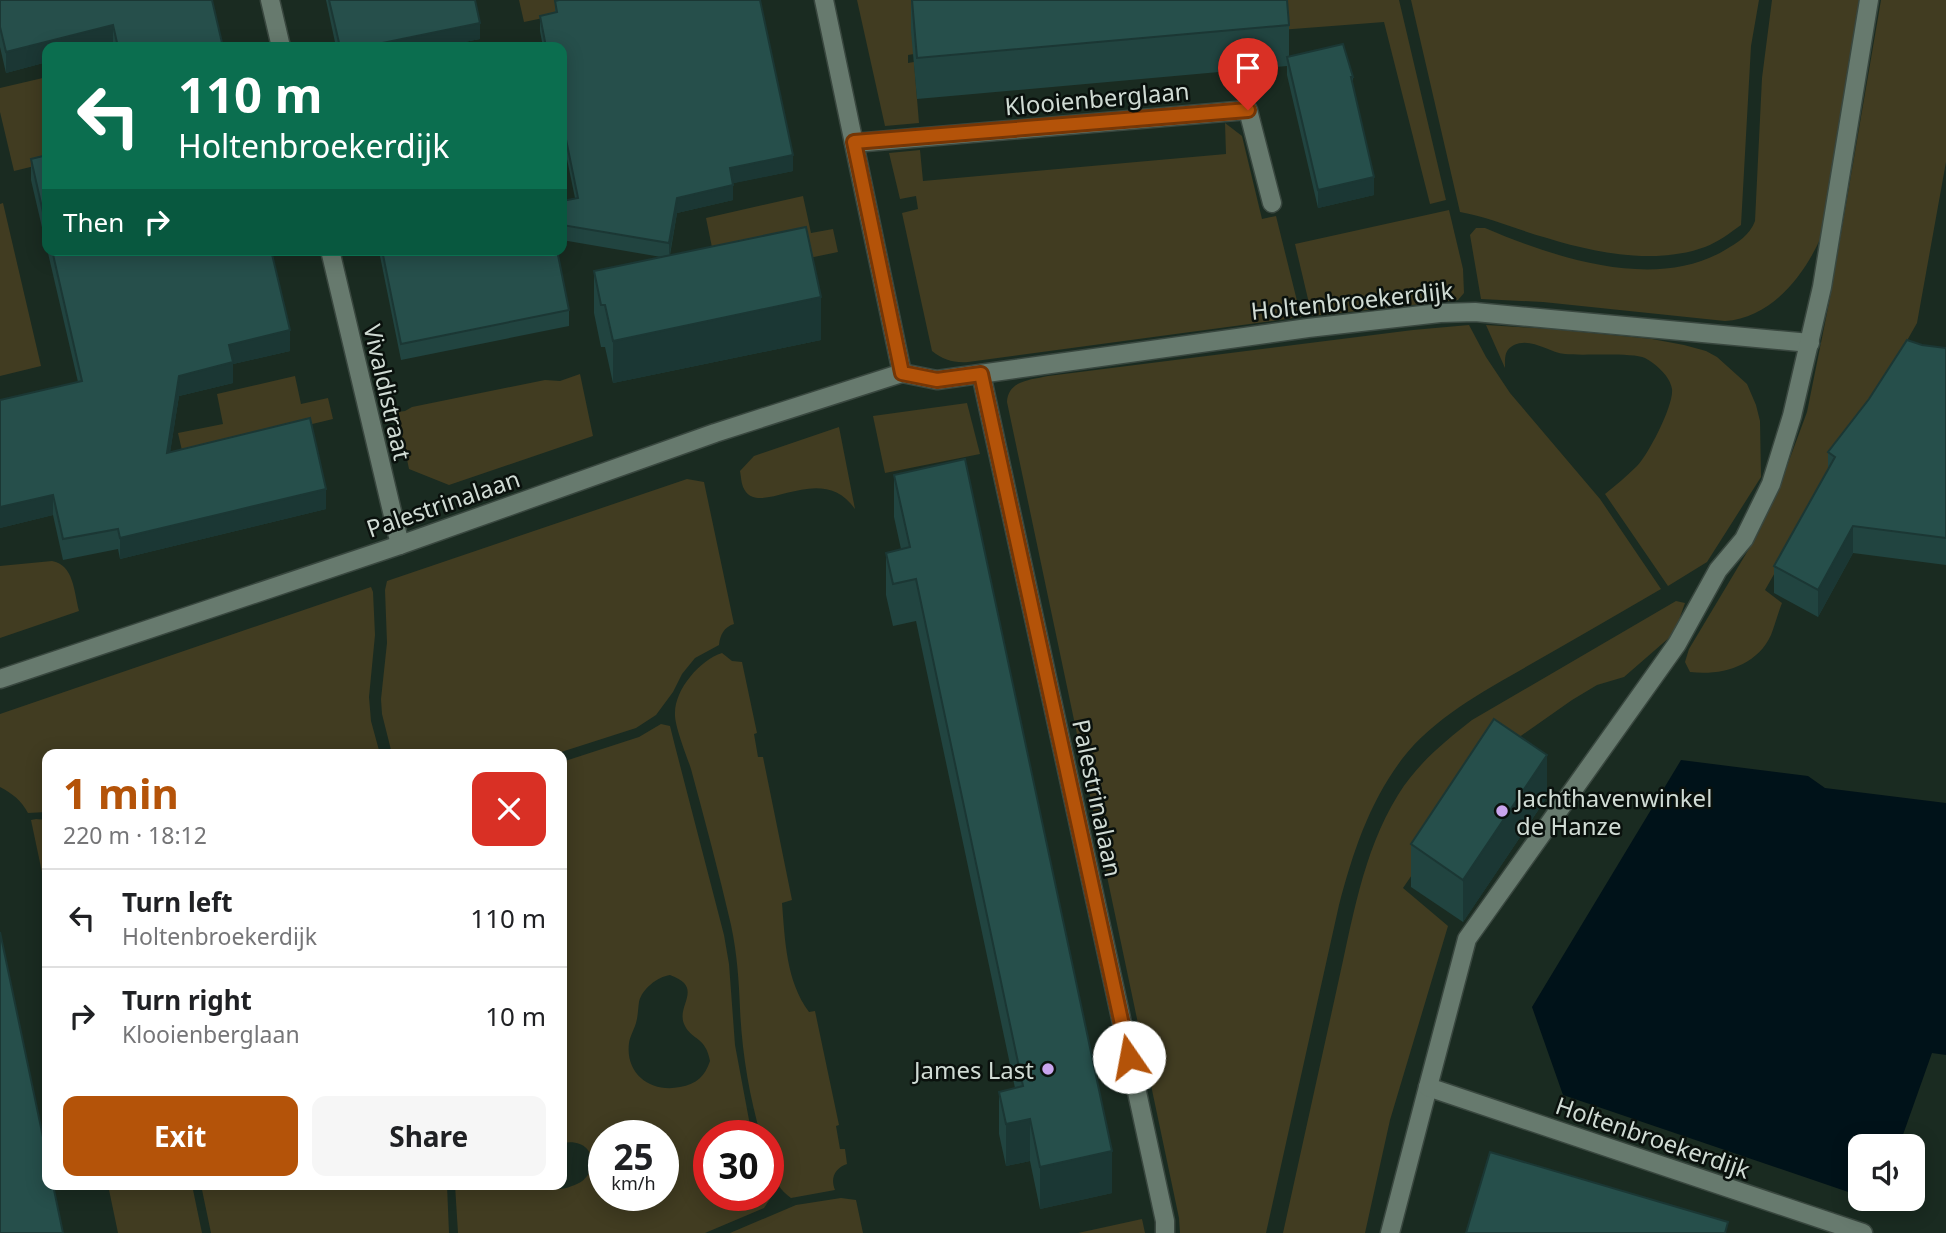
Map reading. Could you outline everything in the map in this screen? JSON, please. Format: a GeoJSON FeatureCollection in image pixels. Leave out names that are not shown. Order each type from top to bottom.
{"type":"FeatureCollection","features":[{"type":"Feature","properties":{"kind":"street"},"geometry":{"type":"LineString","coordinates":[[270,0],[280,42]]}},
{"type":"Feature","properties":{"kind":"street"},"geometry":{"type":"LineString","coordinates":[[824,0],[902,373]]}},
{"type":"Feature","properties":{"kind":"street"},"geometry":{"type":"LineString","coordinates":[[1390,1233],[1467,939],[1677,643],[1718,570],[1744,539],[1771,484],[1792,416],[1810,343],[1831,238],[1869,0]]}},
{"type":"Feature","properties":{"kind":"street","name":"Klooienberglaan"},"geometry":{"type":"LineString","coordinates":[[854,142],[1248,110],[1272,203]]}},
{"type":"Feature","properties":{"kind":"street","name":"Vivaldistraat"},"geometry":{"type":"LineString","coordinates":[[331,256],[400,545]]}},
{"type":"Feature","properties":{"kind":"street","name":"Holtenbroekerdijk"},"geometry":{"type":"LineString","coordinates":[[902,373],[937,380],[1308,328],[1440,313],[1475,312],[1810,343]]}},
{"type":"Feature","properties":{"kind":"street","name":"Palestrinalaan"},"geometry":{"type":"LineString","coordinates":[[0,679],[400,545],[715,433],[902,373]]}},
{"type":"Feature","properties":{"kind":"street","name":"Palestrinalaan"},"geometry":{"type":"LineString","coordinates":[[981,374],[1166,1233]]}},
{"type":"Feature","properties":{"kind":"street","name":"Holtenbroekerdijk"},"geometry":{"type":"LineString","coordinates":[[1428,1087],[1863,1233]]}},
{"type":"Feature","properties":{"kind":"shaded area"},"geometry":{"type":"Polygon","coordinates":[[[519,0],[630,0],[524,22],[519,0]]]}},
{"type":"Feature","properties":{"kind":"shaded area"},"geometry":{"type":"Polygon","coordinates":[[[857,0],[1229,0],[908,55],[908,63],[914,62],[919,123],[885,126],[857,0]]]}},
{"type":"Feature","properties":{"kind":"shaded area"},"geometry":{"type":"Polygon","coordinates":[[[1238,0],[1399,0],[1446,200],[1430,204],[1384,22],[1253,32],[1238,0]]]}},
{"type":"Feature","properties":{"kind":"shaded area"},"geometry":{"type":"Polygon","coordinates":[[[1411,0],[1759,0],[1751,46],[1741,225],[1705,247],[1646,256],[1585,248],[1460,212],[1411,0]]]}},
{"type":"Feature","properties":{"kind":"shaded area"},"geometry":{"type":"Polygon","coordinates":[[[1772,0],[1861,0],[1826,222],[1814,252],[1784,292],[1757,312],[1725,321],[1543,302],[1481,299],[1470,235],[1476,228],[1485,228],[1572,259],[1636,269],[1668,268],[1697,262],[1725,250],[1746,234],[1755,221],[1762,78],[1772,0]]]}},
{"type":"Feature","properties":{"kind":"shaded area"},"geometry":{"type":"Polygon","coordinates":[[[1881,0],[1946,0],[1946,162],[1917,323],[1765,590],[1782,603],[1765,646],[1737,667],[1714,672],[1690,672],[1685,662],[1689,649],[1759,532],[1807,412],[1830,298],[1881,0]]]}},
{"type":"Feature","properties":{"kind":"shaded area"},"geometry":{"type":"Polygon","coordinates":[[[42,78],[42,164],[14,171],[0,112],[0,88],[42,78]]]}},
{"type":"Feature","properties":{"kind":"shaded area"},"geometry":{"type":"Polygon","coordinates":[[[1225,123],[1242,136],[1262,219],[1276,216],[1301,317],[968,362],[949,360],[932,351],[902,213],[918,209],[916,196],[900,199],[889,153],[920,150],[923,181],[1226,154],[1225,123]]]}},
{"type":"Feature","properties":{"kind":"shaded area"},"geometry":{"type":"Polygon","coordinates":[[[803,196],[811,233],[833,229],[838,252],[708,279],[714,257],[706,218],[803,196]]]}},
{"type":"Feature","properties":{"kind":"shaded area"},"geometry":{"type":"Polygon","coordinates":[[[3,203],[41,366],[0,376],[0,204],[3,203]]]}},
{"type":"Feature","properties":{"kind":"shaded area"},"geometry":{"type":"Polygon","coordinates":[[[1449,210],[1463,269],[1464,293],[1458,300],[1312,316],[1295,244],[1449,210]]]}},
{"type":"Feature","properties":{"kind":"shaded area"},"geometry":{"type":"Polygon","coordinates":[[[1469,325],[1510,393],[1600,499],[1661,589],[1496,684],[1445,717],[1402,759],[1371,811],[1344,885],[1266,1233],[1180,1233],[1007,402],[1008,395],[1011,389],[1022,382],[1048,376],[1469,325]]]}},
{"type":"Feature","properties":{"kind":"shaded area"},"geometry":{"type":"Polygon","coordinates":[[[1486,325],[1652,339],[1684,345],[1717,357],[1747,384],[1760,421],[1761,477],[1707,562],[1668,586],[1605,494],[1637,466],[1659,429],[1672,396],[1672,389],[1662,371],[1639,356],[1565,354],[1527,343],[1520,343],[1508,349],[1505,368],[1486,325]]]}},
{"type":"Feature","properties":{"kind":"shaded area"},"geometry":{"type":"Polygon","coordinates":[[[580,374],[593,436],[449,485],[409,469],[397,412],[545,380],[560,381],[580,374]]]}},
{"type":"Feature","properties":{"kind":"shaded area"},"geometry":{"type":"Polygon","coordinates":[[[295,376],[301,404],[328,398],[333,419],[183,455],[178,433],[223,424],[217,394],[295,376]]]}},
{"type":"Feature","properties":{"kind":"shaded area"},"geometry":{"type":"Polygon","coordinates":[[[967,403],[980,454],[885,473],[873,416],[967,403]]]}},
{"type":"Feature","properties":{"kind":"shaded area"},"geometry":{"type":"Polygon","coordinates":[[[839,427],[855,509],[840,495],[824,489],[808,489],[762,498],[751,496],[743,487],[740,471],[754,456],[839,427]]]}},
{"type":"Feature","properties":{"kind":"shaded area"},"geometry":{"type":"Polygon","coordinates":[[[687,479],[704,482],[734,624],[723,632],[719,645],[695,658],[656,715],[636,728],[567,750],[391,749],[381,699],[387,643],[387,581],[687,479]]]}},
{"type":"Feature","properties":{"kind":"shaded area"},"geometry":{"type":"Polygon","coordinates":[[[52,561],[65,568],[69,574],[79,611],[0,638],[0,566],[52,561]]]}},
{"type":"Feature","properties":{"kind":"shaded area"},"geometry":{"type":"Polygon","coordinates":[[[371,587],[373,592],[375,635],[369,697],[371,721],[379,749],[42,749],[42,812],[28,813],[16,798],[0,787],[0,714],[371,587]]]}},
{"type":"Feature","properties":{"kind":"shaded area"},"geometry":{"type":"Polygon","coordinates":[[[1676,601],[1685,603],[1675,631],[1624,677],[1597,685],[1495,754],[1403,888],[1448,926],[1390,1120],[1365,1233],[1283,1233],[1360,889],[1375,840],[1398,795],[1422,763],[1472,720],[1676,601]]]}},
{"type":"Feature","properties":{"kind":"shaded area"},"geometry":{"type":"Polygon","coordinates":[[[722,653],[732,661],[742,662],[757,733],[754,734],[758,757],[763,757],[792,900],[782,903],[788,960],[801,1000],[809,1012],[815,1011],[839,1125],[836,1126],[840,1149],[845,1149],[847,1164],[835,1174],[835,1190],[791,1198],[784,1192],[784,1120],[757,1120],[753,1105],[744,1057],[731,925],[691,769],[675,718],[676,704],[684,685],[697,669],[722,653]]]}},
{"type":"Feature","properties":{"kind":"shaded area"},"geometry":{"type":"Polygon","coordinates":[[[661,724],[670,726],[724,935],[735,1045],[749,1120],[693,1120],[693,1211],[757,1211],[705,1233],[458,1233],[455,1190],[567,1190],[588,1175],[588,1211],[679,1211],[679,1120],[588,1120],[588,1150],[582,1145],[567,1143],[567,760],[639,737],[661,724]],[[670,975],[660,978],[643,993],[639,1002],[630,1040],[631,1064],[642,1079],[660,1087],[686,1086],[696,1081],[706,1071],[710,1061],[705,1047],[685,1026],[683,1011],[688,992],[681,980],[670,975]]]}},
{"type":"Feature","properties":{"kind":"shaded area"},"geometry":{"type":"Polygon","coordinates":[[[1681,760],[1808,776],[1825,788],[1946,803],[1946,1055],[1932,1053],[1903,1134],[1848,1134],[1848,1192],[1563,1095],[1532,1007],[1681,760]]]}},
{"type":"Feature","properties":{"kind":"shaded area"},"geometry":{"type":"Polygon","coordinates":[[[31,820],[42,820],[42,872],[31,820]]]}},
{"type":"Feature","properties":{"kind":"shaded area"},"geometry":{"type":"Polygon","coordinates":[[[109,1190],[193,1190],[202,1233],[118,1233],[109,1190]]]}},
{"type":"Feature","properties":{"kind":"shaded area"},"geometry":{"type":"Polygon","coordinates":[[[202,1190],[447,1190],[449,1233],[211,1233],[202,1190]]]}},
{"type":"Feature","properties":{"kind":"shaded area"},"geometry":{"type":"Polygon","coordinates":[[[841,1198],[856,1200],[863,1233],[730,1233],[796,1205],[841,1198]]]}},
{"type":"Feature","properties":{"kind":"shaded area"},"geometry":{"type":"Polygon","coordinates":[[[1142,1219],[1145,1233],[1078,1233],[1142,1219]]]}},
{"type":"Feature","properties":{"kind":"building"},"geometry":{"type":"Polygon","coordinates":[[[0,0],[212,0],[222,42],[117,42],[113,25],[6,52],[0,27],[0,0]]]}},
{"type":"Feature","properties":{"kind":"building"},"geometry":{"type":"Polygon","coordinates":[[[329,0],[475,0],[480,23],[387,42],[339,42],[329,0]]]}},
{"type":"Feature","properties":{"kind":"building"},"geometry":{"type":"Polygon","coordinates":[[[760,0],[793,155],[730,168],[733,185],[677,198],[669,243],[567,226],[567,200],[578,198],[567,144],[567,42],[545,42],[540,16],[557,12],[555,1],[760,0]]]}},
{"type":"Feature","properties":{"kind":"building"},"geometry":{"type":"Polygon","coordinates":[[[912,0],[1287,0],[1289,25],[917,58],[912,0]]]}},
{"type":"Feature","properties":{"kind":"building"},"geometry":{"type":"Polygon","coordinates":[[[1343,44],[1353,77],[1374,177],[1318,190],[1287,57],[1343,44]]]}},
{"type":"Feature","properties":{"kind":"building"},"geometry":{"type":"Polygon","coordinates":[[[42,156],[42,208],[31,159],[42,156]]]}},
{"type":"Feature","properties":{"kind":"building"},"geometry":{"type":"Polygon","coordinates":[[[806,227],[821,297],[613,341],[605,305],[601,305],[594,271],[806,227]]]}},
{"type":"Feature","properties":{"kind":"building"},"geometry":{"type":"Polygon","coordinates":[[[53,256],[272,256],[290,330],[229,345],[233,362],[179,376],[167,453],[310,418],[326,489],[120,538],[118,529],[63,539],[53,495],[0,507],[0,400],[82,381],[53,256]]]}},
{"type":"Feature","properties":{"kind":"building"},"geometry":{"type":"Polygon","coordinates":[[[383,256],[558,256],[569,310],[401,344],[383,256]]]}},
{"type":"Feature","properties":{"kind":"building"},"geometry":{"type":"Polygon","coordinates":[[[1907,340],[1946,348],[1946,538],[1853,526],[1818,590],[1774,566],[1835,457],[1828,452],[1869,399],[1907,340]]]}},
{"type":"Feature","properties":{"kind":"building"},"geometry":{"type":"Polygon","coordinates":[[[965,459],[1112,1151],[1040,1167],[1030,1119],[1006,1124],[999,1092],[1023,1086],[916,579],[893,584],[886,553],[910,547],[894,475],[965,459]]]}},
{"type":"Feature","properties":{"kind":"building"},"geometry":{"type":"Polygon","coordinates":[[[1494,719],[1547,755],[1463,880],[1411,844],[1494,719]]]}},
{"type":"Feature","properties":{"kind":"building"},"geometry":{"type":"Polygon","coordinates":[[[0,932],[42,1132],[42,1190],[54,1190],[63,1233],[0,1233],[0,932]]]}},
{"type":"Feature","properties":{"kind":"building"},"geometry":{"type":"Polygon","coordinates":[[[1490,1152],[1728,1222],[1725,1233],[1466,1233],[1490,1152]]]}},
{"type":"Feature","properties":{"kind":"place","name":"Jachthavenwinkel de Hanze"},"geometry":{"type":"Point","coordinates":[1502,811]}},
{"type":"Feature","properties":{"kind":"place","name":"James Last"},"geometry":{"type":"Point","coordinates":[1048,1069]}},
{"type":"Feature","properties":{"kind":"route"},"geometry":{"type":"LineString","coordinates":[[1129,1057],[981,374],[937,380],[902,373],[854,142],[1248,110]]}}]}
